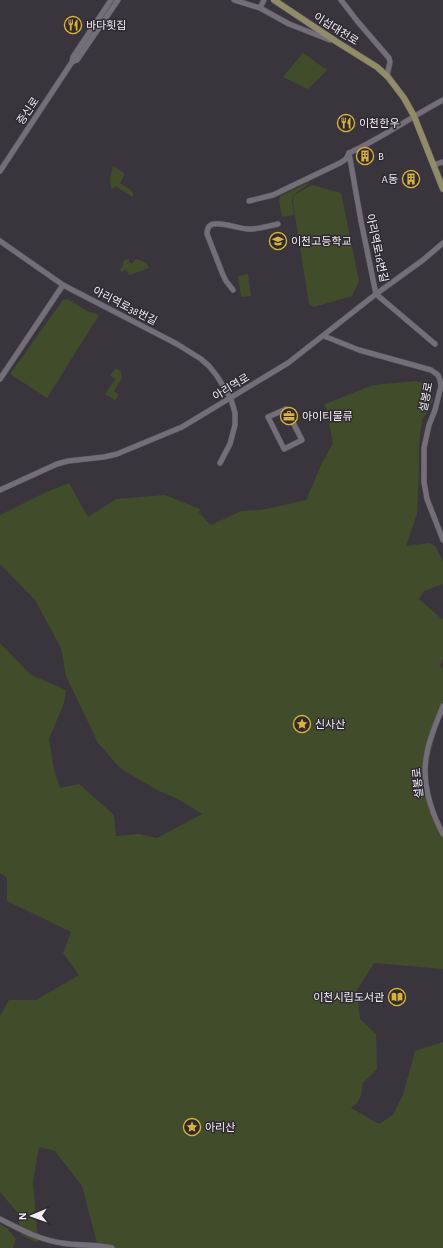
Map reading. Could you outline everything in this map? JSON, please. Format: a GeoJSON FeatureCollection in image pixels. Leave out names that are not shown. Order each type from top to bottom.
{"type":"FeatureCollection","features":[{"type":"Feature","properties":{"kind":"main road","name":"이섭대천로"},"geometry":{"type":"LineString","coordinates":[[274,0],[377,67],[387,76],[404,98],[414,116],[443,189]]}},
{"type":"Feature","properties":{"kind":"street","name":"증신로"},"geometry":{"type":"LineString","coordinates":[[0,171],[111,0]]}},
{"type":"Feature","properties":{"kind":"street","name":"증신로"},"geometry":{"type":"LineString","coordinates":[[72,62],[77,60],[118,0]]}},
{"type":"Feature","properties":{"kind":"street"},"geometry":{"type":"LineString","coordinates":[[234,0],[260,8],[289,24],[337,42]]}},
{"type":"Feature","properties":{"kind":"street"},"geometry":{"type":"LineString","coordinates":[[260,8],[264,0]]}},
{"type":"Feature","properties":{"kind":"street","name":"이섭대천로"},"geometry":{"type":"LineString","coordinates":[[341,0],[389,58],[390,64],[387,76]]}},
{"type":"Feature","properties":{"kind":"street"},"geometry":{"type":"LineString","coordinates":[[249,201],[271,196],[283,191],[340,163],[346,159],[349,153],[443,100]]}},
{"type":"Feature","properties":{"kind":"street","name":"아리역로16번길"},"geometry":{"type":"LineString","coordinates":[[349,153],[376,294],[434,344]]}},
{"type":"Feature","properties":{"kind":"street"},"geometry":{"type":"LineString","coordinates":[[433,165],[443,162]]}},
{"type":"Feature","properties":{"kind":"street"},"geometry":{"type":"LineString","coordinates":[[233,290],[224,279],[207,234],[208,226],[219,224],[250,229],[278,224]]}},
{"type":"Feature","properties":{"kind":"street","name":"아리역로38번길"},"geometry":{"type":"LineString","coordinates":[[0,242],[63,285],[201,359],[217,376],[231,399],[235,413],[235,425],[230,444],[220,463]]}},
{"type":"Feature","properties":{"kind":"street","name":"아리역로"},"geometry":{"type":"LineString","coordinates":[[0,490],[57,464],[68,461],[104,457],[127,451],[182,427],[231,399],[288,363],[443,244]]}},
{"type":"Feature","properties":{"kind":"street"},"geometry":{"type":"LineString","coordinates":[[0,379],[63,285]]}},
{"type":"Feature","properties":{"kind":"street","name":"설봉로"},"geometry":{"type":"LineString","coordinates":[[324,336],[359,350],[431,370],[438,375],[441,386],[435,410],[429,425],[424,448],[424,482],[427,499],[443,540]]}},
{"type":"Feature","properties":{"kind":"street"},"geometry":{"type":"LineString","coordinates":[[286,409],[302,440],[284,449],[268,417],[286,409]]}},
{"type":"Feature","properties":{"kind":"street","name":"설봉로"},"geometry":{"type":"LineString","coordinates":[[443,706],[427,752],[425,774],[430,803],[443,834]]}},
{"type":"Feature","properties":{"kind":"street"},"geometry":{"type":"LineString","coordinates":[[0,1219],[47,1240],[61,1243],[112,1248]]}},
{"type":"Feature","properties":{"kind":"green space"},"geometry":{"type":"Polygon","coordinates":[[[303,53],[327,70],[308,89],[283,77],[303,53]]]}},
{"type":"Feature","properties":{"kind":"green space"},"geometry":{"type":"Polygon","coordinates":[[[113,166],[124,173],[120,183],[132,191],[133,197],[115,186],[113,189],[111,188],[110,178],[113,166]]]}},
{"type":"Feature","properties":{"kind":"green space"},"geometry":{"type":"Polygon","coordinates":[[[310,182],[293,195],[292,202],[294,215],[282,217],[279,200],[280,196],[310,182]]]}},
{"type":"Feature","properties":{"kind":"green space"},"geometry":{"type":"Polygon","coordinates":[[[312,185],[341,193],[359,281],[352,296],[314,307],[309,304],[293,203],[294,195],[312,185]]]}},
{"type":"Feature","properties":{"kind":"green space"},"geometry":{"type":"Polygon","coordinates":[[[129,259],[129,262],[132,264],[136,259],[144,262],[149,268],[129,275],[126,270],[121,272],[120,268],[122,268],[124,260],[129,259]]]}},
{"type":"Feature","properties":{"kind":"green space"},"geometry":{"type":"Polygon","coordinates":[[[248,274],[251,296],[241,297],[238,276],[248,274]]]}},
{"type":"Feature","properties":{"kind":"green space"},"geometry":{"type":"Polygon","coordinates":[[[67,299],[89,312],[99,315],[47,398],[10,374],[63,300],[67,299]]]}},
{"type":"Feature","properties":{"kind":"green space"},"geometry":{"type":"Polygon","coordinates":[[[116,368],[121,372],[122,378],[114,391],[119,395],[115,400],[105,394],[115,379],[110,375],[116,368]]]}},
{"type":"Feature","properties":{"kind":"green space"},"geometry":{"type":"Polygon","coordinates":[[[416,381],[429,385],[433,401],[422,420],[419,444],[417,514],[406,546],[430,543],[435,546],[443,561],[443,584],[424,591],[419,599],[443,620],[443,658],[440,666],[443,669],[443,707],[429,759],[425,784],[443,836],[443,969],[374,963],[357,990],[360,1019],[376,1034],[377,1069],[363,1083],[361,1096],[357,1103],[351,1108],[379,1124],[393,1115],[403,1095],[415,1051],[443,1042],[443,1248],[97,1248],[98,1247],[82,1186],[55,1151],[39,1147],[33,1182],[38,1243],[21,1235],[17,1212],[0,1192],[0,1016],[9,1000],[36,1000],[79,975],[63,953],[71,932],[7,901],[7,878],[0,873],[0,643],[31,675],[66,690],[64,703],[49,739],[54,770],[60,788],[79,784],[114,815],[116,836],[139,834],[157,838],[202,814],[178,799],[157,790],[120,768],[98,743],[66,676],[61,648],[35,600],[0,564],[0,515],[44,493],[69,483],[88,517],[116,499],[165,495],[200,509],[199,513],[211,525],[241,511],[261,510],[306,500],[322,463],[333,443],[325,404],[373,385],[416,381]]]}},
{"type":"Feature","properties":{"kind":"green space"},"geometry":{"type":"Polygon","coordinates":[[[0,1224],[7,1228],[16,1239],[13,1248],[0,1248],[0,1224]]]}},
{"type":"Feature","properties":{"kind":"place","name":"바다횟집"},"geometry":{"type":"Point","coordinates":[73,25]}},
{"type":"Feature","properties":{"kind":"place","name":"이천한우"},"geometry":{"type":"Point","coordinates":[346,123]}},
{"type":"Feature","properties":{"kind":"place","name":"B"},"geometry":{"type":"Point","coordinates":[365,156]}},
{"type":"Feature","properties":{"kind":"place","name":"A동"},"geometry":{"type":"Point","coordinates":[411,179]}},
{"type":"Feature","properties":{"kind":"place","name":"이천고등학교"},"geometry":{"type":"Point","coordinates":[278,241]}},
{"type":"Feature","properties":{"kind":"place","name":"아이티물류"},"geometry":{"type":"Point","coordinates":[289,416]}},
{"type":"Feature","properties":{"kind":"place","name":"신사산"},"geometry":{"type":"Point","coordinates":[302,724]}},
{"type":"Feature","properties":{"kind":"place","name":"이천시립도서관"},"geometry":{"type":"Point","coordinates":[397,997]}},
{"type":"Feature","properties":{"kind":"place","name":"아리산"},"geometry":{"type":"Point","coordinates":[192,1127]}}]}
